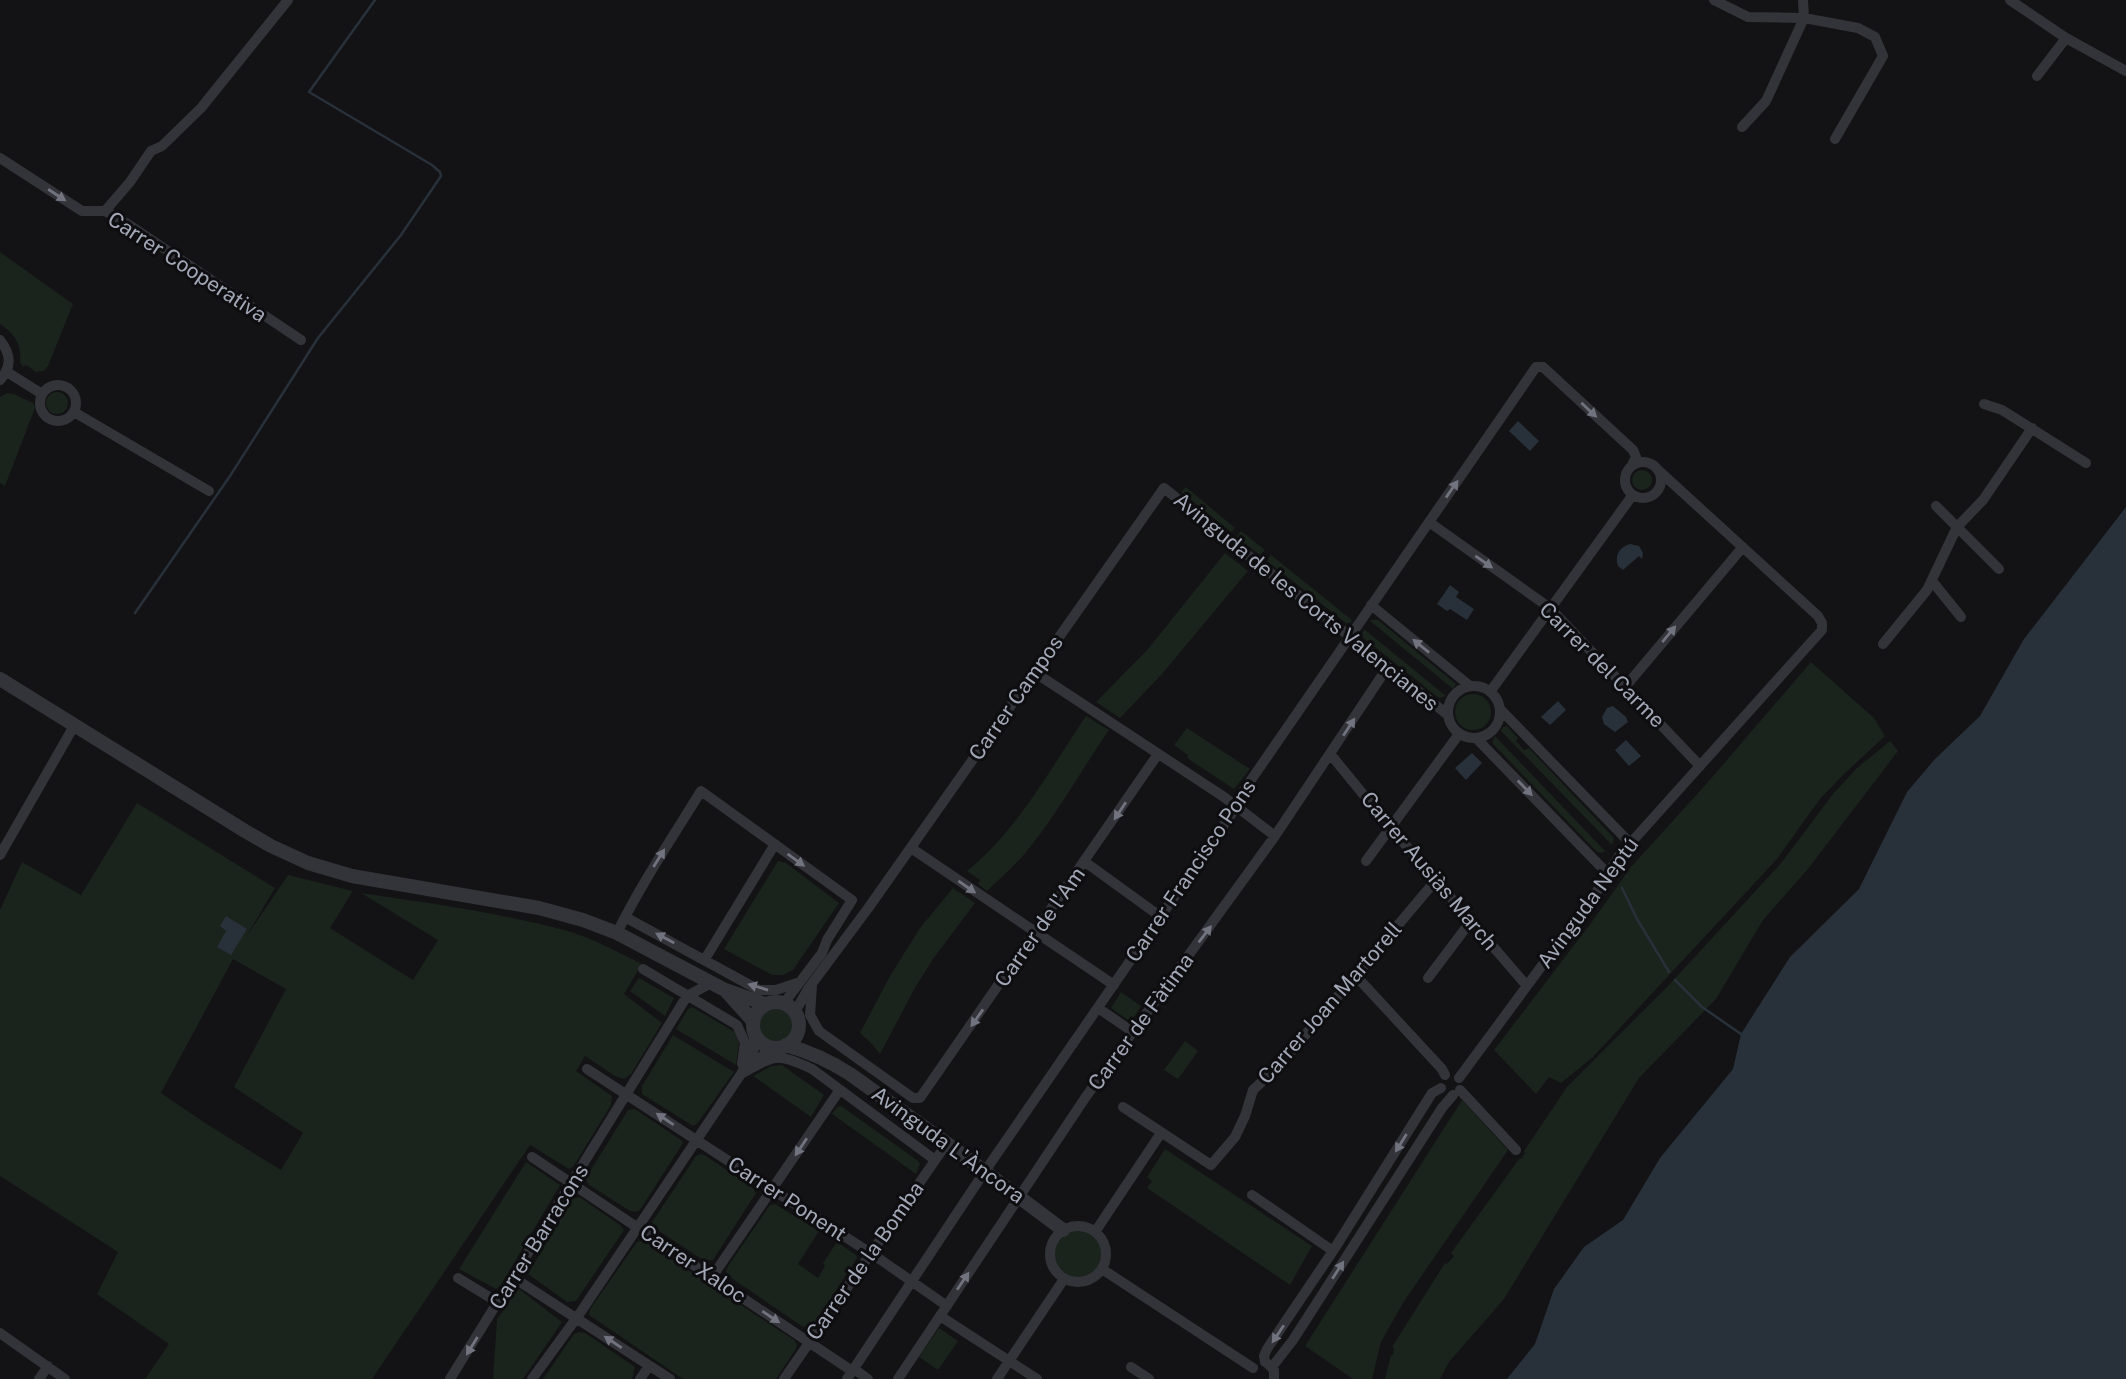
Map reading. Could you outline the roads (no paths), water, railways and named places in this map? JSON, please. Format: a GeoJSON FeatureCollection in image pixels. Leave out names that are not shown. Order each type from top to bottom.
{"type":"FeatureCollection","features":[{"type":"Feature","properties":{"kind":"street"},"geometry":{"type":"LineString","coordinates":[[105,211],[130,182],[151,151],[162,146],[201,108],[288,0]]}},
{"type":"Feature","properties":{"kind":"street"},"geometry":{"type":"LineString","coordinates":[[1714,0],[1748,17],[1804,18],[1858,28],[1875,37],[1883,56],[1835,139]]}},
{"type":"Feature","properties":{"kind":"street"},"geometry":{"type":"LineString","coordinates":[[1742,127],[1766,101],[1804,18],[1803,0]]}},
{"type":"Feature","properties":{"kind":"street"},"geometry":{"type":"LineString","coordinates":[[2010,0],[2066,38],[2126,71]]}},
{"type":"Feature","properties":{"kind":"street"},"geometry":{"type":"LineString","coordinates":[[2037,76],[2066,38]]}},
{"type":"Feature","properties":{"kind":"street","name":"Carrer Cooperativa"},"geometry":{"type":"LineString","coordinates":[[0,158],[82,211],[105,211],[120,219],[301,340]]}},
{"type":"Feature","properties":{"kind":"street"},"geometry":{"type":"LineString","coordinates":[[0,341],[9,355],[9,364],[3,376],[43,394]]}},
{"type":"Feature","properties":{"kind":"street","name":"Carrer Francisco Pons"},"geometry":{"type":"LineString","coordinates":[[851,1373],[985,1171],[1237,806],[1240,796],[1538,366],[1543,367],[1633,450],[1636,457],[1632,465]]}},
{"type":"Feature","properties":{"kind":"street"},"geometry":{"type":"LineString","coordinates":[[56,385],[69,388],[75,396],[74,412],[61,421],[49,419],[41,408],[43,394],[56,385]]}},
{"type":"Feature","properties":{"kind":"street"},"geometry":{"type":"LineString","coordinates":[[1984,404],[2002,410],[2085,463]]}},
{"type":"Feature","properties":{"kind":"street"},"geometry":{"type":"LineString","coordinates":[[74,412],[209,491]]}},
{"type":"Feature","properties":{"kind":"street"},"geometry":{"type":"LineString","coordinates":[[1882,644],[1927,590],[1957,527],[1983,500],[2032,428]]}},
{"type":"Feature","properties":{"kind":"street"},"geometry":{"type":"LineString","coordinates":[[1625,687],[1742,548],[1657,469],[1649,463],[1632,465],[1628,470],[1624,480],[1632,496],[1648,498],[1658,491],[1660,474],[1657,469]]}},
{"type":"Feature","properties":{"kind":"street"},"geometry":{"type":"LineString","coordinates":[[1660,486],[1668,485],[1678,490]]}},
{"type":"Feature","properties":{"kind":"street","name":"Avinguda de les Corts Valencianes"},"geometry":{"type":"LineString","coordinates":[[1164,488],[1448,715]]}},
{"type":"Feature","properties":{"kind":"street","name":"Carrer Campos"},"geometry":{"type":"LineString","coordinates":[[869,907],[1164,488]]}},
{"type":"Feature","properties":{"kind":"street"},"geometry":{"type":"LineString","coordinates":[[1490,692],[1632,496]]}},
{"type":"Feature","properties":{"kind":"street"},"geometry":{"type":"LineString","coordinates":[[1936,506],[1999,569]]}},
{"type":"Feature","properties":{"kind":"street","name":"Carrer del Carme"},"geometry":{"type":"LineString","coordinates":[[1429,523],[1550,608],[1700,766]]}},
{"type":"Feature","properties":{"kind":"street","name":"Avinguda Neptú"},"geometry":{"type":"LineString","coordinates":[[1459,1077],[1630,843],[1822,630],[1821,619],[1742,548]]}},
{"type":"Feature","properties":{"kind":"street"},"geometry":{"type":"LineString","coordinates":[[1932,581],[1961,617]]}},
{"type":"Feature","properties":{"kind":"street","name":"Avinguda de les Corts Valencianes"},"geometry":{"type":"LineString","coordinates":[[1371,605],[1470,686]]}},
{"type":"Feature","properties":{"kind":"street","name":"Carrer de Fàtima"},"geometry":{"type":"LineString","coordinates":[[898,1379],[1085,1098],[1275,836],[1387,668]]}},
{"type":"Feature","properties":{"kind":"street"},"geometry":{"type":"LineString","coordinates":[[1034,672],[1237,806],[1275,836]]}},
{"type":"Feature","properties":{"kind":"street"},"geometry":{"type":"LineString","coordinates":[[0,679],[262,841],[308,863],[352,876],[539,908],[583,920],[617,933],[717,986],[765,1004]]}},
{"type":"Feature","properties":{"kind":"street"},"geometry":{"type":"LineString","coordinates":[[1500,709],[1498,723],[1494,729],[1477,739],[1459,734],[1453,729],[1448,715],[1448,707],[1455,694],[1470,686],[1490,692],[1495,696],[1500,709],[1630,843]]}},
{"type":"Feature","properties":{"kind":"street"},"geometry":{"type":"LineString","coordinates":[[0,855],[74,726]]}},
{"type":"Feature","properties":{"kind":"street"},"geometry":{"type":"LineString","coordinates":[[1366,861],[1459,734]]}},
{"type":"Feature","properties":{"kind":"street"},"geometry":{"type":"LineString","coordinates":[[1477,739],[1607,873]]}},
{"type":"Feature","properties":{"kind":"street","name":"Carrer de l'Am"},"geometry":{"type":"LineString","coordinates":[[812,984],[810,1015],[819,1031],[913,1098],[920,1098],[1158,754]]}},
{"type":"Feature","properties":{"kind":"street","name":"Carrer Ausiàs March"},"geometry":{"type":"LineString","coordinates":[[1331,755],[1527,986]]}},
{"type":"Feature","properties":{"kind":"street"},"geometry":{"type":"LineString","coordinates":[[617,933],[701,791],[852,900],[822,953]]}},
{"type":"Feature","properties":{"kind":"street"},"geometry":{"type":"LineString","coordinates":[[705,959],[775,844]]}},
{"type":"Feature","properties":{"kind":"street"},"geometry":{"type":"LineString","coordinates":[[911,848],[1114,985]]}},
{"type":"Feature","properties":{"kind":"street"},"geometry":{"type":"LineString","coordinates":[[1085,862],[1161,917]]}},
{"type":"Feature","properties":{"kind":"street","name":"Carrer Joan Martorell"},"geometry":{"type":"LineString","coordinates":[[1161,1133],[1211,1165],[1235,1137],[1253,1090],[1279,1066],[1436,880]]}},
{"type":"Feature","properties":{"kind":"street"},"geometry":{"type":"LineString","coordinates":[[790,1008],[800,982],[822,953],[858,913],[869,907]]}},
{"type":"Feature","properties":{"kind":"street"},"geometry":{"type":"LineString","coordinates":[[790,1008],[812,984],[869,907]]}},
{"type":"Feature","properties":{"kind":"street"},"geometry":{"type":"LineString","coordinates":[[625,917],[759,990],[776,990],[800,982]]}},
{"type":"Feature","properties":{"kind":"street"},"geometry":{"type":"LineString","coordinates":[[1428,978],[1471,921]]}},
{"type":"Feature","properties":{"kind":"street"},"geometry":{"type":"LineString","coordinates":[[643,969],[737,1025],[745,1043],[741,1074]]}},
{"type":"Feature","properties":{"kind":"street"},"geometry":{"type":"LineString","coordinates":[[1356,976],[1445,1075]]}},
{"type":"Feature","properties":{"kind":"street"},"geometry":{"type":"LineString","coordinates":[[717,986],[753,1026],[761,1042],[779,1046]]}},
{"type":"Feature","properties":{"kind":"street","name":"Carrer Barracons"},"geometry":{"type":"LineString","coordinates":[[450,1379],[687,996],[717,986]]}},
{"type":"Feature","properties":{"kind":"street"},"geometry":{"type":"LineString","coordinates":[[532,1379],[741,1074],[754,1049],[755,1014],[765,1004],[774,1002],[790,1008],[799,1020],[796,1035],[765,1051],[741,1074]]}},
{"type":"Feature","properties":{"kind":"street"},"geometry":{"type":"LineString","coordinates":[[1098,1008],[1133,1032]]}},
{"type":"Feature","properties":{"kind":"street","name":"Avinguda L'Àncora"},"geometry":{"type":"LineString","coordinates":[[799,1029],[832,1063]]}},
{"type":"Feature","properties":{"kind":"street","name":"Avinguda L'Àncora"},"geometry":{"type":"LineString","coordinates":[[779,1046],[805,1051],[832,1063],[947,1143],[1063,1230]]}},
{"type":"Feature","properties":{"kind":"street"},"geometry":{"type":"LineString","coordinates":[[741,1074],[781,1056],[791,1059],[812,1069],[935,1160]]}},
{"type":"Feature","properties":{"kind":"street"},"geometry":{"type":"LineString","coordinates":[[587,1069],[628,1094]]}},
{"type":"Feature","properties":{"kind":"street"},"geometry":{"type":"LineString","coordinates":[[1268,1365],[1293,1340],[1442,1108],[1456,1092],[1461,1084],[1459,1077],[1454,1074],[1445,1075],[1440,1082],[1441,1088],[1447,1095],[1456,1092]]}},
{"type":"Feature","properties":{"kind":"street"},"geometry":{"type":"LineString","coordinates":[[1274,1379],[1275,1374],[1264,1356],[1267,1349],[1333,1251],[1432,1093],[1441,1088]]}},
{"type":"Feature","properties":{"kind":"street"},"geometry":{"type":"LineString","coordinates":[[712,1277],[839,1091]]}},
{"type":"Feature","properties":{"kind":"street"},"geometry":{"type":"LineString","coordinates":[[1456,1092],[1516,1150]]}},
{"type":"Feature","properties":{"kind":"street","name":"Carrer Ponent"},"geometry":{"type":"LineString","coordinates":[[628,1094],[881,1259],[947,1306]]}},
{"type":"Feature","properties":{"kind":"street"},"geometry":{"type":"LineString","coordinates":[[1095,1232],[1161,1133],[1123,1107]]}},
{"type":"Feature","properties":{"kind":"street","name":"Carrer de la Bomba"},"geometry":{"type":"LineString","coordinates":[[784,1379],[947,1143]]}},
{"type":"Feature","properties":{"kind":"street","name":"Carrer Xaloc"},"geometry":{"type":"LineString","coordinates":[[532,1157],[851,1373],[868,1379]]}},
{"type":"Feature","properties":{"kind":"street"},"geometry":{"type":"LineString","coordinates":[[1252,1195],[1333,1251]]}},
{"type":"Feature","properties":{"kind":"street"},"geometry":{"type":"LineString","coordinates":[[1079,1226],[1095,1232],[1101,1238],[1106,1254],[1102,1269],[1089,1280],[1072,1282],[1064,1279],[1056,1272],[1050,1255],[1051,1245],[1056,1237],[1063,1230],[1079,1226]]}},
{"type":"Feature","properties":{"kind":"street"},"geometry":{"type":"LineString","coordinates":[[1102,1269],[1252,1373],[1259,1363],[1268,1365]]}},
{"type":"Feature","properties":{"kind":"street"},"geometry":{"type":"LineString","coordinates":[[458,1278],[499,1303]]}},
{"type":"Feature","properties":{"kind":"street"},"geometry":{"type":"LineString","coordinates":[[514,1278],[670,1379]]}},
{"type":"Feature","properties":{"kind":"street"},"geometry":{"type":"LineString","coordinates":[[997,1379],[1064,1279]]}},
{"type":"Feature","properties":{"kind":"street"},"geometry":{"type":"LineString","coordinates":[[940,1316],[1037,1379]]}},
{"type":"Feature","properties":{"kind":"street"},"geometry":{"type":"LineString","coordinates":[[0,1333],[65,1379]]}},
{"type":"Feature","properties":{"kind":"street"},"geometry":{"type":"LineString","coordinates":[[39,1379],[48,1366]]}},
{"type":"Feature","properties":{"kind":"street"},"geometry":{"type":"LineString","coordinates":[[640,1379],[649,1366]]}},
{"type":"Feature","properties":{"kind":"street"},"geometry":{"type":"LineString","coordinates":[[1131,1367],[1149,1379]]}},
{"type":"Feature","properties":{"kind":"waterway"},"geometry":{"type":"LineString","coordinates":[[135,613],[230,476],[318,338],[401,235],[441,176],[432,165],[309,92],[375,0]]}},
{"type":"Feature","properties":{"kind":"waterway"},"geometry":{"type":"LineString","coordinates":[[1622,888],[1669,972]]}},
{"type":"Feature","properties":{"kind":"waterway"},"geometry":{"type":"LineString","coordinates":[[1675,980],[1702,1007],[1741,1034]]}}]}
